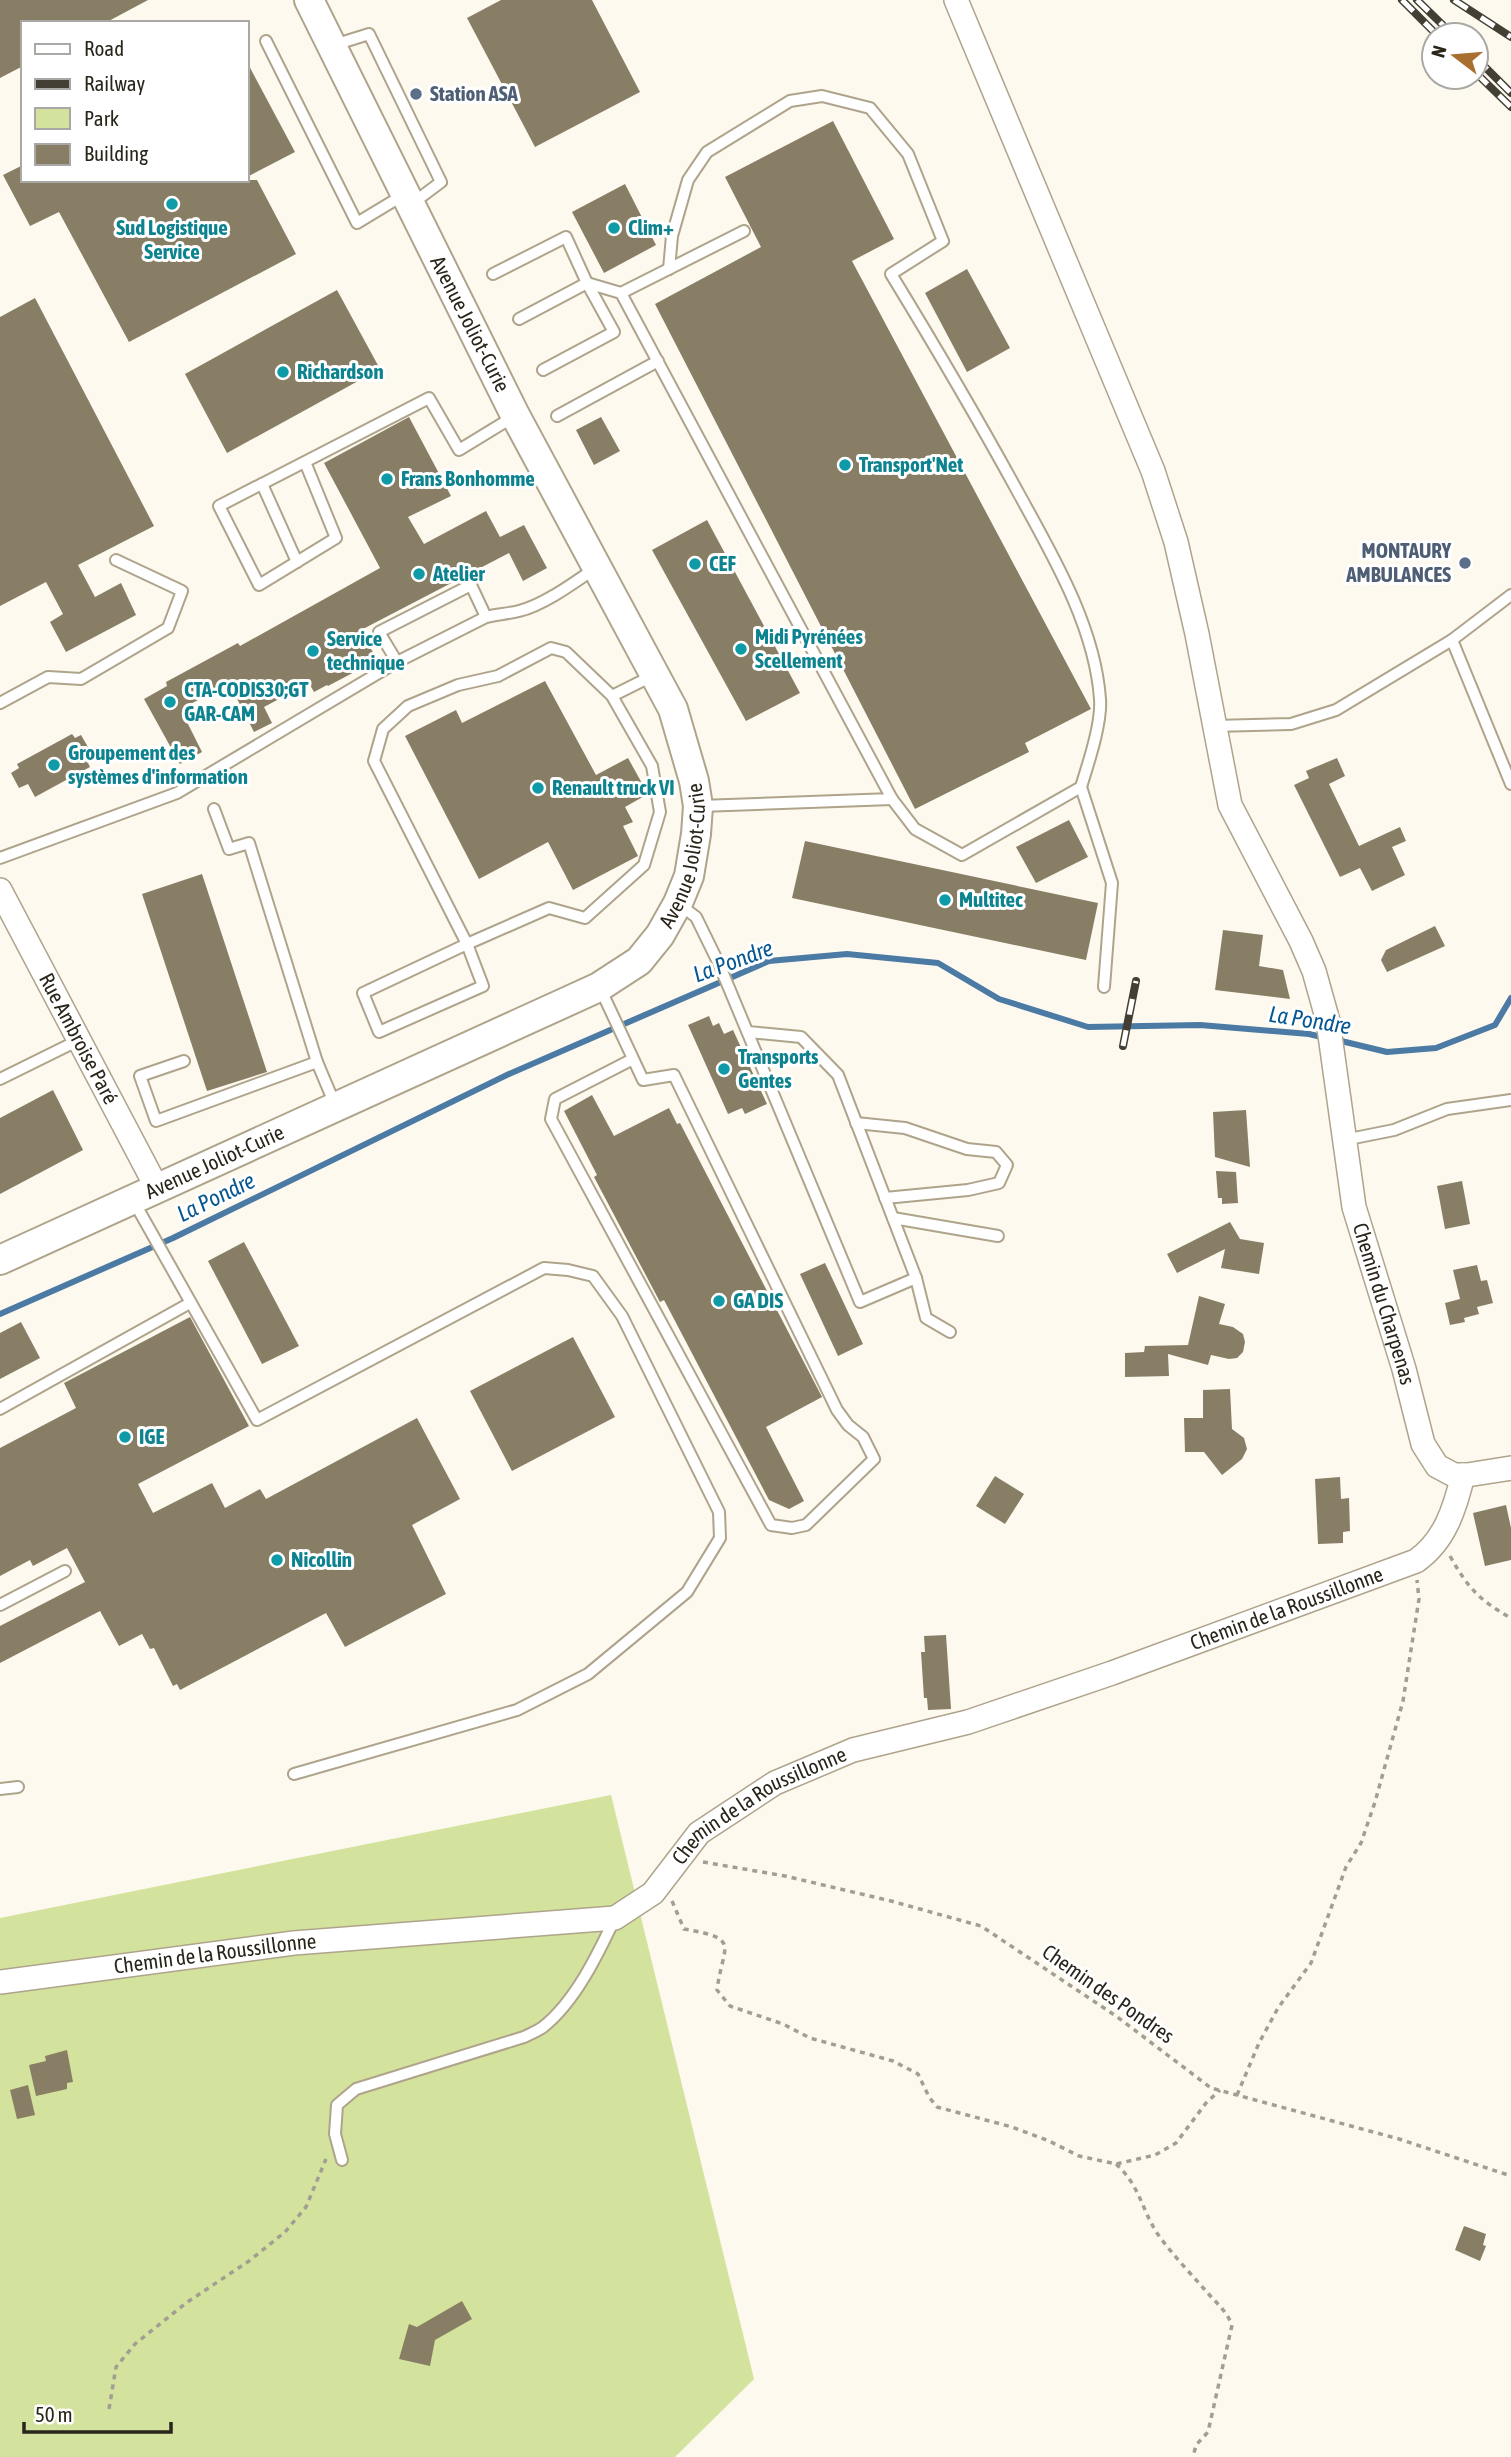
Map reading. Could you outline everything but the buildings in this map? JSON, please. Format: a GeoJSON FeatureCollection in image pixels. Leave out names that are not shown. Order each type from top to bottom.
{"type":"FeatureCollection","features":[{"type":"Feature","properties":{"kind":"street","name":"Avenue Joliot-Curie"},"geometry":{"type":"LineString","coordinates":[[0,1260],[336,1107],[604,997],[660,935],[689,876],[698,806],[694,781],[673,709],[515,415],[309,0]]}},
{"type":"Feature","properties":{"kind":"street","name":"Chemin du Charpenas"},"geometry":{"type":"LineString","coordinates":[[956,0],[1153,471],[1176,542],[1230,805],[1301,941],[1314,971],[1328,1021],[1354,1207],[1404,1368],[1423,1444],[1437,1466],[1454,1475],[1463,1475]]}},
{"type":"Feature","properties":{"kind":"street","name":"Rue Ambroise Paré"},"geometry":{"type":"LineString","coordinates":[[0,890],[79,1040],[145,1194]]}},
{"type":"Feature","properties":{"kind":"street"},"geometry":{"type":"LineString","coordinates":[[1463,1475],[1511,1468]]}},
{"type":"Feature","properties":{"kind":"street","name":"Chemin de la Roussillonne"},"geometry":{"type":"LineString","coordinates":[[0,1982],[294,1942],[615,1918],[653,1893],[699,1833],[775,1783],[852,1750],[981,1718],[1198,1642],[1416,1561],[1433,1548],[1453,1513],[1463,1475]]}},
{"type":"Feature","properties":{"kind":"lane"},"geometry":{"type":"LineString","coordinates":[[266,41],[357,223],[441,182],[369,34],[331,45]]}},
{"type":"Feature","properties":{"kind":"lane"},"geometry":{"type":"LineString","coordinates":[[669,269],[672,236],[688,180],[707,152],[790,101],[822,96],[870,108],[908,154],[943,241],[891,274],[959,385],[1066,581],[1094,662],[1100,702],[1091,754],[1081,787],[1112,883],[1104,987]]}},
{"type":"Feature","properties":{"kind":"lane"},"geometry":{"type":"LineString","coordinates":[[519,319],[587,284],[621,293],[744,231]]}},
{"type":"Feature","properties":{"kind":"lane"},"geometry":{"type":"LineString","coordinates":[[493,274],[566,237],[587,284],[614,332],[543,370]]}},
{"type":"Feature","properties":{"kind":"lane"},"geometry":{"type":"LineString","coordinates":[[621,293],[892,799],[915,828],[962,855],[1081,787]]}},
{"type":"Feature","properties":{"kind":"lane"},"geometry":{"type":"LineString","coordinates":[[557,416],[658,361]]}},
{"type":"Feature","properties":{"kind":"lane"},"geometry":{"type":"LineString","coordinates":[[305,462],[336,538],[259,585],[219,506],[429,398],[459,450],[505,424],[515,415]]}},
{"type":"Feature","properties":{"kind":"lane"},"geometry":{"type":"LineString","coordinates":[[262,484],[297,562]]}},
{"type":"Feature","properties":{"kind":"lane"},"geometry":{"type":"LineString","coordinates":[[0,703],[48,677],[81,679],[168,628],[182,591],[116,560]]}},
{"type":"Feature","properties":{"kind":"lane"},"geometry":{"type":"LineString","coordinates":[[0,858],[177,793],[397,662],[486,617],[519,611],[560,592],[597,568]]}},
{"type":"Feature","properties":{"kind":"lane"},"geometry":{"type":"LineString","coordinates":[[397,662],[379,632],[471,585],[486,617]]}},
{"type":"Feature","properties":{"kind":"lane"},"geometry":{"type":"LineString","coordinates":[[1214,726],[1292,724],[1336,710],[1452,640],[1511,595]]}},
{"type":"Feature","properties":{"kind":"lane"},"geometry":{"type":"LineString","coordinates":[[1452,640],[1511,784]]}},
{"type":"Feature","properties":{"kind":"lane"},"geometry":{"type":"LineString","coordinates":[[612,696],[566,652],[551,648],[498,676],[458,685],[408,706],[383,729],[374,761],[467,944],[483,986],[379,1032],[363,993],[467,944],[549,908],[585,918],[644,865],[660,811],[652,766],[612,696]]}},
{"type":"Feature","properties":{"kind":"lane"},"geometry":{"type":"LineString","coordinates":[[612,696],[654,675]]}},
{"type":"Feature","properties":{"kind":"lane"},"geometry":{"type":"LineString","coordinates":[[698,806],[892,799]]}},
{"type":"Feature","properties":{"kind":"lane"},"geometry":{"type":"LineString","coordinates":[[214,809],[229,849],[249,843],[317,1062],[336,1107]]}},
{"type":"Feature","properties":{"kind":"lane"},"geometry":{"type":"LineString","coordinates":[[678,903],[696,918],[719,964],[860,1301],[916,1278]]}},
{"type":"Feature","properties":{"kind":"lane"},"geometry":{"type":"LineString","coordinates":[[604,997],[643,1080],[674,1075],[837,1410],[848,1425],[863,1437],[874,1459],[806,1525],[792,1528],[771,1525],[551,1119],[555,1099],[633,1059]]}},
{"type":"Feature","properties":{"kind":"lane"},"geometry":{"type":"LineString","coordinates":[[749,1032],[801,1037],[838,1076],[916,1278],[926,1318],[950,1332]]}},
{"type":"Feature","properties":{"kind":"lane"},"geometry":{"type":"LineString","coordinates":[[0,1079],[79,1040]]}},
{"type":"Feature","properties":{"kind":"lane"},"geometry":{"type":"LineString","coordinates":[[184,1061],[141,1076],[156,1121],[317,1062]]}},
{"type":"Feature","properties":{"kind":"lane"},"geometry":{"type":"LineString","coordinates":[[1344,1140],[1394,1130],[1447,1109],[1511,1100]]}},
{"type":"Feature","properties":{"kind":"lane"},"geometry":{"type":"LineString","coordinates":[[856,1123],[905,1128],[967,1149],[996,1152],[1007,1165],[999,1183],[968,1190],[885,1198]]}},
{"type":"Feature","properties":{"kind":"lane"},"geometry":{"type":"LineString","coordinates":[[145,1194],[147,1225],[257,1420],[544,1268],[568,1269],[593,1276],[622,1316],[719,1512],[720,1538],[687,1592],[588,1674],[517,1710],[294,1774]]}},
{"type":"Feature","properties":{"kind":"lane"},"geometry":{"type":"LineString","coordinates":[[893,1217],[998,1236]]}},
{"type":"Feature","properties":{"kind":"lane"},"geometry":{"type":"LineString","coordinates":[[0,1409],[190,1303]]}},
{"type":"Feature","properties":{"kind":"lane"},"geometry":{"type":"LineString","coordinates":[[0,1605],[65,1571]]}},
{"type":"Feature","properties":{"kind":"lane"},"geometry":{"type":"LineString","coordinates":[[0,1789],[18,1787]]}},
{"type":"Feature","properties":{"kind":"lane"},"geometry":{"type":"LineString","coordinates":[[342,2160],[335,2134],[337,2105],[356,2089],[510,2042],[542,2028],[566,2003],[600,1951],[615,1918]]}},
{"type":"Feature","properties":{"kind":"path"},"geometry":{"type":"LineString","coordinates":[[1439,1536],[1467,1586],[1494,1609],[1511,1618]]}},
{"type":"Feature","properties":{"kind":"path"},"geometry":{"type":"LineString","coordinates":[[1237,2095],[1259,2043],[1278,2008],[1311,1963],[1346,1867],[1361,1843],[1375,1802],[1403,1701],[1419,1599],[1416,1561]]}},
{"type":"Feature","properties":{"kind":"path","name":"Chemin des Pondres"},"geometry":{"type":"LineString","coordinates":[[681,1858],[785,1876],[981,1926],[1116,2015],[1211,2088],[1399,2139],[1511,2176]]}},
{"type":"Feature","properties":{"kind":"path"},"geometry":{"type":"LineString","coordinates":[[665,1878],[676,1914],[684,1929],[719,1937],[725,1943],[726,1950],[719,1971],[717,1990],[724,2001],[730,2006],[783,2024],[810,2038],[893,2061],[918,2074],[937,2107],[1012,2127],[1079,2156],[1116,2164],[1155,2155],[1175,2143],[1206,2103],[1220,2090]]}},
{"type":"Feature","properties":{"kind":"path"},"geometry":{"type":"LineString","coordinates":[[109,2409],[116,2367],[135,2344],[186,2303],[249,2261],[285,2232],[306,2207],[335,2134]]}},
{"type":"Feature","properties":{"kind":"path"},"geometry":{"type":"LineString","coordinates":[[1116,2164],[1130,2177],[1157,2232],[1227,2312],[1231,2325],[1208,2432],[1196,2445],[1193,2457]]}},
{"type":"Feature","properties":{"kind":"green space"},"geometry":{"type":"Polygon","coordinates":[[[611,1795],[754,2379],[675,2457],[0,2457],[0,1918],[611,1795]]]}},
{"type":"Feature","properties":{"kind":"waterway","name":"La Pondre"},"geometry":{"type":"LineString","coordinates":[[0,1314],[173,1238],[509,1074],[769,961],[847,954],[938,963],[999,999],[1088,1027],[1200,1025],[1309,1034],[1326,1038]]}},
{"type":"Feature","properties":{"kind":"waterway","name":"La Pondre"},"geometry":{"type":"LineString","coordinates":[[1337,1040],[1387,1052],[1436,1048],[1495,1025],[1511,998]]}},
{"type":"Feature","properties":{"kind":"railway"},"geometry":{"type":"LineString","coordinates":[[1402,0],[1423,21]]}},
{"type":"Feature","properties":{"kind":"railway"},"geometry":{"type":"LineString","coordinates":[[1417,0],[1439,21]]}},
{"type":"Feature","properties":{"kind":"railway"},"geometry":{"type":"LineString","coordinates":[[1454,0],[1511,37]]}},
{"type":"Feature","properties":{"kind":"railway"},"geometry":{"type":"LineString","coordinates":[[1490,72],[1511,93]]}},
{"type":"Feature","properties":{"kind":"railway"},"geometry":{"type":"LineString","coordinates":[[1490,87],[1511,107]]}},
{"type":"Feature","properties":{"kind":"railway"},"geometry":{"type":"LineString","coordinates":[[1123,1046],[1136,981]]}},
{"type":"Feature","properties":{"kind":"place","name":"Station ASA"},"geometry":{"type":"Point","coordinates":[416,94]}},
{"type":"Feature","properties":{"kind":"place","name":"Sud Logistique Service"},"geometry":{"type":"Point","coordinates":[172,204]}},
{"type":"Feature","properties":{"kind":"place","name":"Clim+"},"geometry":{"type":"Point","coordinates":[614,228]}},
{"type":"Feature","properties":{"kind":"place","name":"Richardson"},"geometry":{"type":"Point","coordinates":[283,372]}},
{"type":"Feature","properties":{"kind":"place","name":"Transport'Net"},"geometry":{"type":"Point","coordinates":[845,465]}},
{"type":"Feature","properties":{"kind":"place","name":"Frans Bonhomme"},"geometry":{"type":"Point","coordinates":[387,479]}},
{"type":"Feature","properties":{"kind":"place","name":"MONTAURY AMBULANCES"},"geometry":{"type":"Point","coordinates":[1465,563]}},
{"type":"Feature","properties":{"kind":"place","name":"CEF"},"geometry":{"type":"Point","coordinates":[695,564]}},
{"type":"Feature","properties":{"kind":"place","name":"Atelier"},"geometry":{"type":"Point","coordinates":[419,574]}},
{"type":"Feature","properties":{"kind":"place","name":"Midi Pyrénées Scellement"},"geometry":{"type":"Point","coordinates":[741,649]}},
{"type":"Feature","properties":{"kind":"place","name":"Service technique"},"geometry":{"type":"Point","coordinates":[313,651]}},
{"type":"Feature","properties":{"kind":"place","name":"CTA-CODIS30;GT GAR-CAM"},"geometry":{"type":"Point","coordinates":[170,702]}},
{"type":"Feature","properties":{"kind":"place","name":"Groupement des systèmes d'information"},"geometry":{"type":"Point","coordinates":[54,765]}},
{"type":"Feature","properties":{"kind":"place","name":"Renault truck VI"},"geometry":{"type":"Point","coordinates":[538,788]}},
{"type":"Feature","properties":{"kind":"place","name":"Multitec"},"geometry":{"type":"Point","coordinates":[945,900]}},
{"type":"Feature","properties":{"kind":"place","name":"Transports Gentes"},"geometry":{"type":"Point","coordinates":[724,1069]}},
{"type":"Feature","properties":{"kind":"place","name":"GA DIS"},"geometry":{"type":"Point","coordinates":[719,1301]}},
{"type":"Feature","properties":{"kind":"place","name":"IGE"},"geometry":{"type":"Point","coordinates":[125,1437]}},
{"type":"Feature","properties":{"kind":"place","name":"Nicollin"},"geometry":{"type":"Point","coordinates":[277,1560]}}]}
